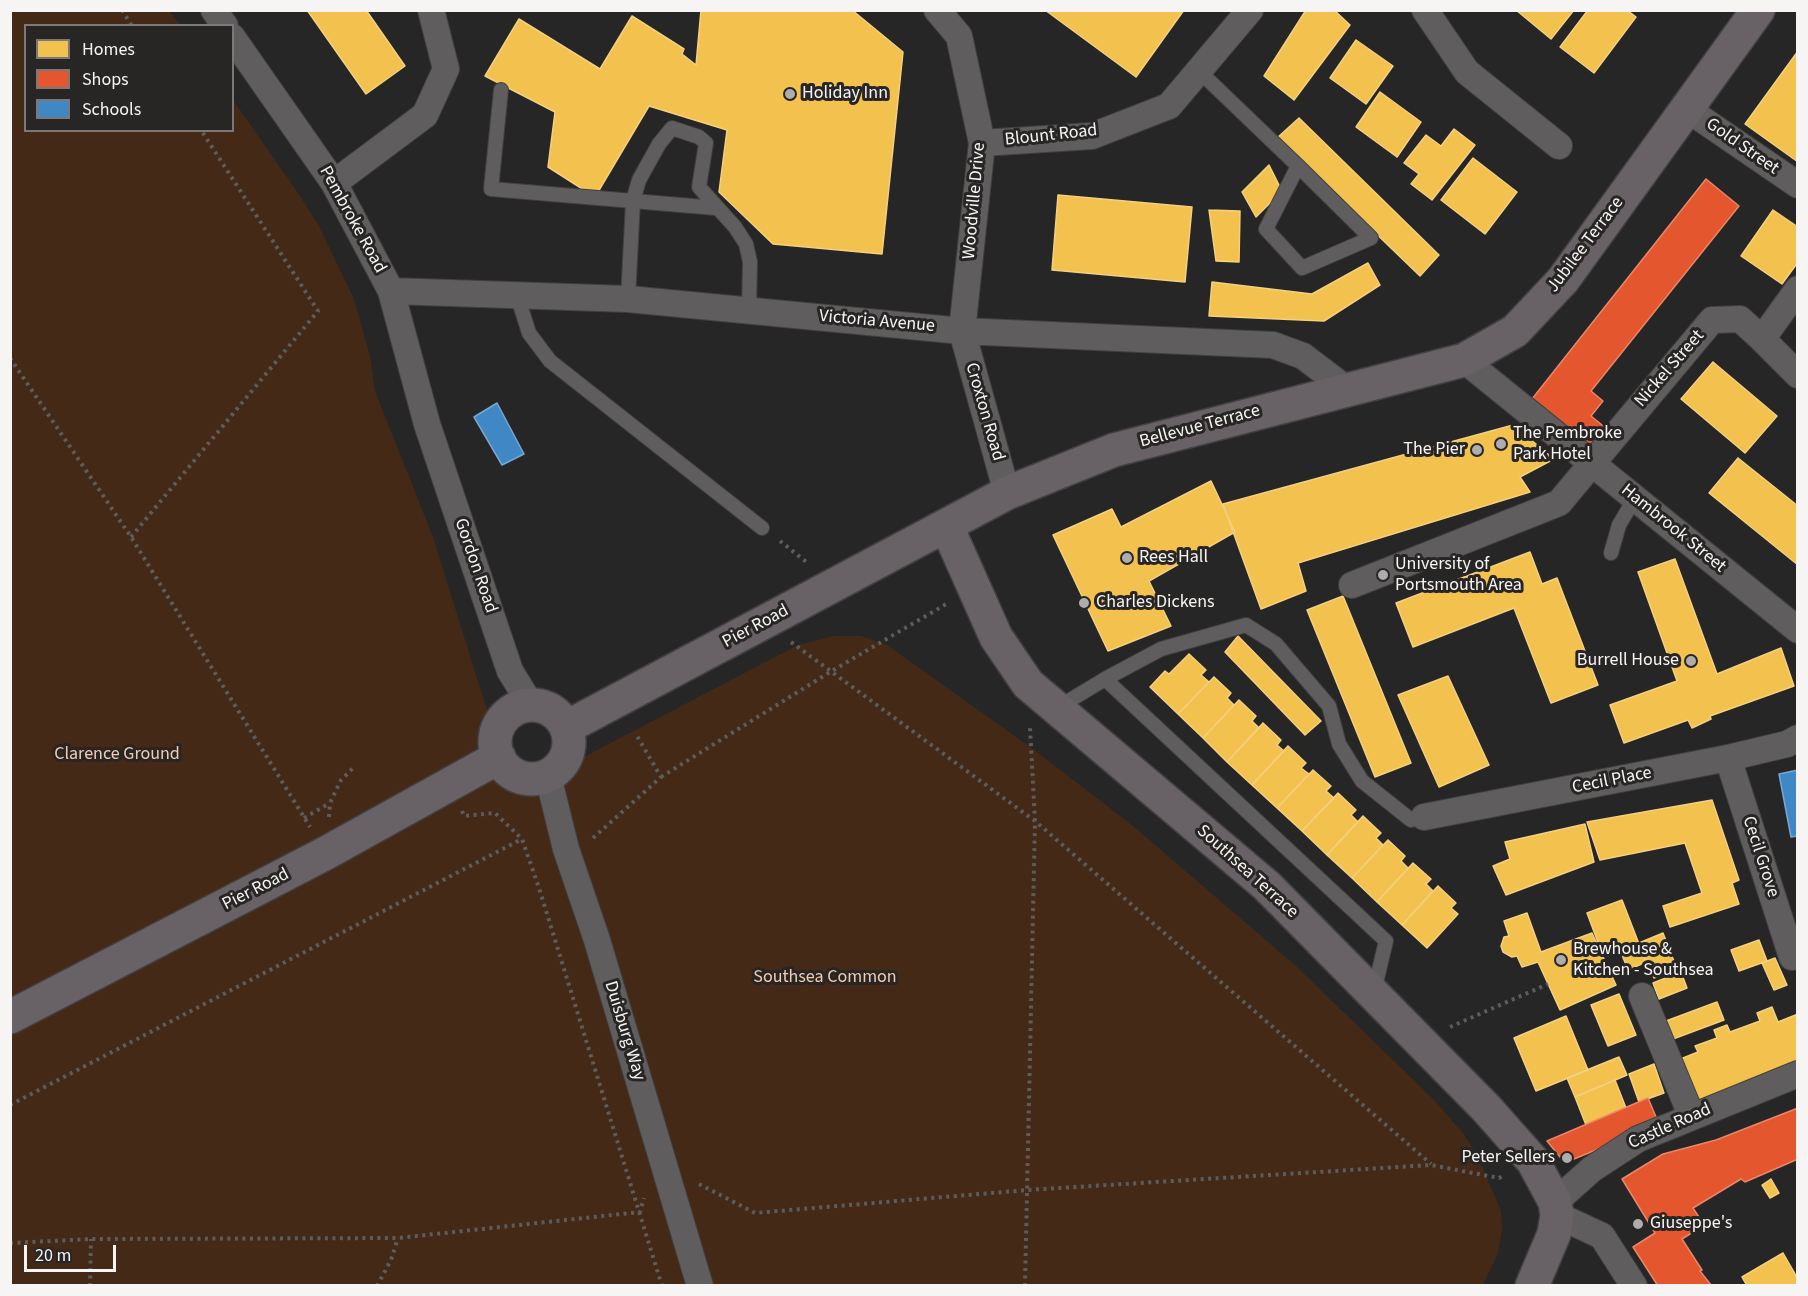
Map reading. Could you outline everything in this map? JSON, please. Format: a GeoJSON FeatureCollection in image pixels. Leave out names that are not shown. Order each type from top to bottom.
{"type":"FeatureCollection","features":[{"type":"Feature","properties":{"kind":"main road","name":"Jubilee Terrace"},"geometry":{"type":"LineString","coordinates":[[1464,360],[1515,331],[1563,280],[1758,10]]}},
{"type":"Feature","properties":{"kind":"main road","name":"Bellevue Terrace"},"geometry":{"type":"LineString","coordinates":[[946,527],[1007,493],[1114,450],[1464,360]]}},
{"type":"Feature","properties":{"kind":"main road","name":"Pier Road"},"geometry":{"type":"LineString","coordinates":[[567,726],[946,527]]}},
{"type":"Feature","properties":{"kind":"main road","name":"Southsea Terrace"},"geometry":{"type":"LineString","coordinates":[[946,527],[996,637],[1028,684],[1267,886],[1486,1108],[1533,1161],[1556,1208]]}},
{"type":"Feature","properties":{"kind":"main road"},"geometry":{"type":"LineString","coordinates":[[531,705],[546,707],[558,715],[567,726],[570,741],[567,755],[560,767],[548,776],[533,779],[519,777],[507,769],[499,757],[495,743],[497,729],[505,716],[517,708],[531,705]]}},
{"type":"Feature","properties":{"kind":"main road","name":"Pier Road"},"geometry":{"type":"LineString","coordinates":[[10,1017],[326,853],[499,757]]}},
{"type":"Feature","properties":{"kind":"main road"},"geometry":{"type":"LineString","coordinates":[[1532,1286],[1551,1242],[1556,1208]]}},
{"type":"Feature","properties":{"kind":"street"},"geometry":{"type":"LineString","coordinates":[[214,10],[224,24]]}},
{"type":"Feature","properties":{"kind":"street","name":"Woodville Drive"},"geometry":{"type":"LineString","coordinates":[[937,10],[959,36],[982,143],[962,331]]}},
{"type":"Feature","properties":{"kind":"street","name":"Blount Road"},"geometry":{"type":"LineString","coordinates":[[982,143],[1092,136],[1169,106],[1250,10]]}},
{"type":"Feature","properties":{"kind":"street"},"geometry":{"type":"LineString","coordinates":[[1425,10],[1467,72],[1559,146]]}},
{"type":"Feature","properties":{"kind":"street"},"geometry":{"type":"LineString","coordinates":[[334,183],[425,115],[446,69],[436,12]]}},
{"type":"Feature","properties":{"kind":"street","name":"Pembroke Road"},"geometry":{"type":"LineString","coordinates":[[234,40],[334,183],[391,291],[427,424]]}},
{"type":"Feature","properties":{"kind":"street","name":"Gold Street"},"geometry":{"type":"LineString","coordinates":[[1687,109],[1797,186]]}},
{"type":"Feature","properties":{"kind":"street"},"geometry":{"type":"LineString","coordinates":[[1762,339],[1797,289]]}},
{"type":"Feature","properties":{"kind":"street","name":"Victoria Avenue"},"geometry":{"type":"LineString","coordinates":[[391,291],[628,299],[962,331],[1272,345],[1303,356],[1349,391]]}},
{"type":"Feature","properties":{"kind":"street","name":"Nickel Street"},"geometry":{"type":"LineString","coordinates":[[1352,585],[1558,502],[1712,320],[1740,319],[1797,375]]}},
{"type":"Feature","properties":{"kind":"street","name":"Croxton Road"},"geometry":{"type":"LineString","coordinates":[[962,331],[1007,493]]}},
{"type":"Feature","properties":{"kind":"street","name":"Hambrook Street"},"geometry":{"type":"LineString","coordinates":[[1464,360],[1797,630]]}},
{"type":"Feature","properties":{"kind":"street","name":"Gordon Road"},"geometry":{"type":"LineString","coordinates":[[427,424],[510,671],[531,705]]}},
{"type":"Feature","properties":{"kind":"street","name":"Cecil Place"},"geometry":{"type":"LineString","coordinates":[[1424,817],[1728,758],[1787,744],[1797,738]]}},
{"type":"Feature","properties":{"kind":"street","name":"Cecil Grove"},"geometry":{"type":"LineString","coordinates":[[1728,758],[1792,957]]}},
{"type":"Feature","properties":{"kind":"street","name":"Duisburg Way"},"geometry":{"type":"LineString","coordinates":[[548,776],[566,849],[597,940],[700,1286]]}},
{"type":"Feature","properties":{"kind":"street"},"geometry":{"type":"LineString","coordinates":[[1642,996],[1691,1115]]}},
{"type":"Feature","properties":{"kind":"street","name":"Castle Road"},"geometry":{"type":"LineString","coordinates":[[1556,1208],[1614,1152],[1691,1115],[1797,1074]]}},
{"type":"Feature","properties":{"kind":"street"},"geometry":{"type":"LineString","coordinates":[[1556,1208],[1602,1236],[1634,1286]]}},
{"type":"Feature","properties":{"kind":"lane"},"geometry":{"type":"LineString","coordinates":[[1199,71],[1298,166],[1371,238],[1302,268],[1266,229],[1298,166]]}},
{"type":"Feature","properties":{"kind":"lane"},"geometry":{"type":"LineString","coordinates":[[501,90],[491,189],[716,208]]}},
{"type":"Feature","properties":{"kind":"lane"},"geometry":{"type":"LineString","coordinates":[[628,299],[633,201],[639,180],[659,144],[672,128],[699,136],[706,143],[699,187],[735,227],[746,244],[750,262],[749,310]]}},
{"type":"Feature","properties":{"kind":"lane"},"geometry":{"type":"LineString","coordinates":[[517,295],[528,333],[550,361],[762,528]]}},
{"type":"Feature","properties":{"kind":"lane"},"geometry":{"type":"LineString","coordinates":[[1611,553],[1619,525],[1635,498]]}},
{"type":"Feature","properties":{"kind":"lane"},"geometry":{"type":"LineString","coordinates":[[1057,708],[1161,649],[1246,626],[1276,644],[1329,706],[1339,744],[1362,781],[1411,820],[1424,817]]}},
{"type":"Feature","properties":{"kind":"lane"},"geometry":{"type":"LineString","coordinates":[[1105,679],[1386,941],[1373,994]]}},
{"type":"Feature","properties":{"kind":"path"},"geometry":{"type":"LineString","coordinates":[[122,10],[131,24]]}},
{"type":"Feature","properties":{"kind":"path"},"geometry":{"type":"LineString","coordinates":[[131,537],[318,310],[202,132]]}},
{"type":"Feature","properties":{"kind":"path"},"geometry":{"type":"LineString","coordinates":[[10,358],[131,537],[304,818],[330,803]]}},
{"type":"Feature","properties":{"kind":"path"},"geometry":{"type":"LineString","coordinates":[[762,528],[836,584]]}},
{"type":"Feature","properties":{"kind":"path"},"geometry":{"type":"LineString","coordinates":[[587,843],[662,777],[830,672],[974,588]]}},
{"type":"Feature","properties":{"kind":"path"},"geometry":{"type":"LineString","coordinates":[[764,623],[1035,821],[1431,1165]]}},
{"type":"Feature","properties":{"kind":"path"},"geometry":{"type":"LineString","coordinates":[[1025,1286],[1035,821],[1028,684]]}},
{"type":"Feature","properties":{"kind":"path"},"geometry":{"type":"LineString","coordinates":[[637,735],[662,777]]}},
{"type":"Feature","properties":{"kind":"path"},"geometry":{"type":"LineString","coordinates":[[328,825],[330,803],[341,780],[355,766]]}},
{"type":"Feature","properties":{"kind":"path"},"geometry":{"type":"LineString","coordinates":[[464,816],[495,813],[522,839],[540,888],[662,1286]]}},
{"type":"Feature","properties":{"kind":"path"},"geometry":{"type":"LineString","coordinates":[[10,1105],[522,839]]}},
{"type":"Feature","properties":{"kind":"path"},"geometry":{"type":"LineString","coordinates":[[1419,1040],[1548,984]]}},
{"type":"Feature","properties":{"kind":"path"},"geometry":{"type":"LineString","coordinates":[[689,1179],[755,1213],[1027,1190],[1431,1165],[1498,1178],[1533,1161]]}},
{"type":"Feature","properties":{"kind":"path"},"geometry":{"type":"LineString","coordinates":[[640,1212],[647,1188]]}},
{"type":"Feature","properties":{"kind":"path"},"geometry":{"type":"LineString","coordinates":[[10,1242],[91,1239],[398,1238],[640,1212]]}},
{"type":"Feature","properties":{"kind":"path"},"geometry":{"type":"LineString","coordinates":[[376,1286],[391,1260],[398,1238]]}},
{"type":"Feature","properties":{"kind":"path"},"geometry":{"type":"LineString","coordinates":[[90,1286],[91,1239]]}},
{"type":"Feature","properties":{"kind":"green space","name":"Southsea Common"},"geometry":{"type":"Polygon","coordinates":[[[10,11],[169,11],[179,24],[24,24],[24,132],[234,132],[234,101],[318,224],[354,299],[370,356],[375,391],[433,537],[513,794],[798,645],[834,636],[861,636],[887,645],[1033,749],[1133,826],[1296,966],[1433,1099],[1463,1133],[1477,1155],[1501,1211],[1502,1230],[1498,1253],[1483,1285],[11,1285],[10,11]]]}},
{"type":"Feature","properties":{"kind":"building: Homes"},"geometry":{"type":"Polygon","coordinates":[[[307,10],[366,10],[405,66],[366,94],[307,10]]]}},
{"type":"Feature","properties":{"kind":"building: Homes"},"geometry":{"type":"Polygon","coordinates":[[[701,10],[852,10],[903,52],[882,254],[773,244],[719,192],[727,130],[649,106],[595,197],[548,167],[555,112],[485,76],[519,19],[600,69],[632,16],[684,49],[682,54],[696,65],[701,10]]]}},
{"type":"Feature","properties":{"kind":"building: Homes"},"geometry":{"type":"Polygon","coordinates":[[[1045,10],[1184,10],[1136,77],[1045,10]]]}},
{"type":"Feature","properties":{"kind":"building: Homes"},"geometry":{"type":"Polygon","coordinates":[[[1306,10],[1334,10],[1350,25],[1294,100],[1264,76],[1306,10]]]}},
{"type":"Feature","properties":{"kind":"building: Homes"},"geometry":{"type":"Polygon","coordinates":[[[1516,10],[1574,10],[1551,39],[1516,10]]]}},
{"type":"Feature","properties":{"kind":"building: Homes"},"geometry":{"type":"Polygon","coordinates":[[[1588,10],[1627,10],[1636,17],[1594,73],[1560,47],[1588,10]]]}},
{"type":"Feature","properties":{"kind":"building: Homes"},"geometry":{"type":"Polygon","coordinates":[[[1356,40],[1393,66],[1366,104],[1330,78],[1356,40]]]}},
{"type":"Feature","properties":{"kind":"building: Homes"},"geometry":{"type":"Polygon","coordinates":[[[1798,51],[1798,162],[1745,124],[1798,51]]]}},
{"type":"Feature","properties":{"kind":"building: Homes"},"geometry":{"type":"Polygon","coordinates":[[[1380,92],[1421,122],[1397,157],[1356,127],[1380,92]]]}},
{"type":"Feature","properties":{"kind":"building: Homes"},"geometry":{"type":"Polygon","coordinates":[[[1299,118],[1439,255],[1420,276],[1277,138],[1299,118]]]}},
{"type":"Feature","properties":{"kind":"building: Homes"},"geometry":{"type":"Polygon","coordinates":[[[1454,129],[1475,145],[1432,200],[1411,184],[1419,174],[1404,163],[1426,135],[1441,146],[1454,129]]]}},
{"type":"Feature","properties":{"kind":"building: Homes"},"geometry":{"type":"Polygon","coordinates":[[[1473,158],[1517,192],[1485,234],[1441,200],[1473,158]]]}},
{"type":"Feature","properties":{"kind":"building: Homes"},"geometry":{"type":"Polygon","coordinates":[[[1269,165],[1282,191],[1256,217],[1242,192],[1269,165]]]}},
{"type":"Feature","properties":{"kind":"building: Homes"},"geometry":{"type":"Polygon","coordinates":[[[1058,195],[1192,207],[1185,282],[1052,270],[1058,195]]]}},
{"type":"Feature","properties":{"kind":"building: Homes"},"geometry":{"type":"Polygon","coordinates":[[[1209,210],[1240,211],[1239,262],[1216,261],[1209,210]]]}},
{"type":"Feature","properties":{"kind":"building: Homes"},"geometry":{"type":"Polygon","coordinates":[[[1773,210],[1798,227],[1798,262],[1782,284],[1741,256],[1773,210]]]}},
{"type":"Feature","properties":{"kind":"building: Homes"},"geometry":{"type":"Polygon","coordinates":[[[1368,263],[1380,285],[1324,321],[1209,316],[1212,282],[1312,294],[1368,263]]]}},
{"type":"Feature","properties":{"kind":"building: Homes"},"geometry":{"type":"Polygon","coordinates":[[[1713,362],[1777,416],[1745,453],[1681,399],[1713,362]]]}},
{"type":"Feature","properties":{"kind":"building: Homes"},"geometry":{"type":"Polygon","coordinates":[[[1513,425],[1554,459],[1520,477],[1530,492],[1298,563],[1306,591],[1261,609],[1223,504],[1513,425]]]}},
{"type":"Feature","properties":{"kind":"building: Homes"},"geometry":{"type":"Polygon","coordinates":[[[1738,458],[1798,506],[1798,565],[1709,493],[1738,458]]]}},
{"type":"Feature","properties":{"kind":"building: Homes","name":"Rees Hall"},"geometry":{"type":"Polygon","coordinates":[[[1211,481],[1235,532],[1149,581],[1171,626],[1108,651],[1053,535],[1112,509],[1121,527],[1211,481]]]}},
{"type":"Feature","properties":{"kind":"building: Homes"},"geometry":{"type":"Polygon","coordinates":[[[1530,552],[1542,584],[1557,578],[1598,685],[1551,703],[1514,608],[1413,647],[1396,603],[1530,552]]]}},
{"type":"Feature","properties":{"kind":"building: Homes","name":"Burrell House"},"geometry":{"type":"Polygon","coordinates":[[[1675,559],[1717,674],[1781,648],[1794,686],[1710,716],[1711,719],[1692,728],[1688,720],[1624,743],[1610,705],[1677,681],[1638,572],[1675,559]]]}},
{"type":"Feature","properties":{"kind":"building: Homes"},"geometry":{"type":"Polygon","coordinates":[[[1343,596],[1411,763],[1375,777],[1307,610],[1343,596]]]}},
{"type":"Feature","properties":{"kind":"building: Homes"},"geometry":{"type":"Polygon","coordinates":[[[1238,636],[1321,721],[1305,735],[1225,652],[1238,636]]]}},
{"type":"Feature","properties":{"kind":"building: Homes"},"geometry":{"type":"Polygon","coordinates":[[[1189,654],[1206,670],[1201,675],[1209,682],[1178,714],[1150,687],[1165,671],[1169,674],[1189,654]]]}},
{"type":"Feature","properties":{"kind":"building: Homes"},"geometry":{"type":"Polygon","coordinates":[[[1448,676],[1489,765],[1439,787],[1398,695],[1448,676]]]}},
{"type":"Feature","properties":{"kind":"building: Homes"},"geometry":{"type":"Polygon","coordinates":[[[1214,677],[1231,693],[1227,698],[1234,705],[1203,738],[1178,714],[1214,677]]]}},
{"type":"Feature","properties":{"kind":"building: Homes"},"geometry":{"type":"Polygon","coordinates":[[[1239,700],[1256,716],[1252,721],[1259,728],[1227,762],[1203,738],[1239,700]]]}},
{"type":"Feature","properties":{"kind":"building: Homes"},"geometry":{"type":"Polygon","coordinates":[[[1263,723],[1281,740],[1277,745],[1284,751],[1252,785],[1227,762],[1263,723]]]}},
{"type":"Feature","properties":{"kind":"building: Homes"},"geometry":{"type":"Polygon","coordinates":[[[1288,746],[1306,763],[1301,768],[1309,774],[1277,808],[1252,785],[1288,746]]]}},
{"type":"Feature","properties":{"kind":"building: Homes"},"geometry":{"type":"Polygon","coordinates":[[[1313,770],[1331,786],[1326,791],[1334,798],[1302,831],[1277,808],[1313,770]]]}},
{"type":"Feature","properties":{"kind":"building: Homes"},"geometry":{"type":"Polygon","coordinates":[[[1338,793],[1356,810],[1351,815],[1358,822],[1327,855],[1302,831],[1338,793]]]}},
{"type":"Feature","properties":{"kind":"building: Homes"},"geometry":{"type":"Polygon","coordinates":[[[1712,800],[1739,880],[1732,883],[1739,904],[1670,927],[1663,906],[1702,893],[1685,843],[1600,860],[1587,822],[1712,800]]]}},
{"type":"Feature","properties":{"kind":"building: Homes"},"geometry":{"type":"Polygon","coordinates":[[[1363,816],[1381,833],[1376,838],[1383,845],[1352,878],[1327,855],[1363,816]]]}},
{"type":"Feature","properties":{"kind":"building: Homes"},"geometry":{"type":"Polygon","coordinates":[[[1585,824],[1594,862],[1506,895],[1493,866],[1510,859],[1505,842],[1585,824]]]}},
{"type":"Feature","properties":{"kind":"building: Homes"},"geometry":{"type":"Polygon","coordinates":[[[1388,840],[1405,856],[1401,861],[1408,868],[1377,902],[1352,878],[1388,840]]]}},
{"type":"Feature","properties":{"kind":"building: Homes"},"geometry":{"type":"Polygon","coordinates":[[[1413,863],[1431,879],[1426,884],[1433,891],[1402,925],[1377,902],[1413,863]]]}},
{"type":"Feature","properties":{"kind":"building: Homes"},"geometry":{"type":"Polygon","coordinates":[[[1438,886],[1456,903],[1451,908],[1458,914],[1427,948],[1402,925],[1438,886]]]}},
{"type":"Feature","properties":{"kind":"building: Homes"},"geometry":{"type":"Polygon","coordinates":[[[1622,900],[1646,962],[1628,970],[1620,950],[1611,954],[1606,942],[1599,945],[1587,913],[1622,900]]]}},
{"type":"Feature","properties":{"kind":"building: Homes","name":"Brewhouse & Kitchen - Southsea"},"geometry":{"type":"Polygon","coordinates":[[[1527,913],[1541,952],[1592,933],[1616,985],[1560,1010],[1538,962],[1522,967],[1517,956],[1512,957],[1503,952],[1501,946],[1504,937],[1509,936],[1504,921],[1527,913]]]}},
{"type":"Feature","properties":{"kind":"building: Homes"},"geometry":{"type":"Polygon","coordinates":[[[1663,933],[1677,969],[1654,978],[1639,943],[1663,933]]]}},
{"type":"Feature","properties":{"kind":"building: Homes"},"geometry":{"type":"Polygon","coordinates":[[[1759,940],[1767,961],[1739,971],[1731,950],[1759,940]]]}},
{"type":"Feature","properties":{"kind":"building: Homes"},"geometry":{"type":"Polygon","coordinates":[[[1775,958],[1787,985],[1774,990],[1762,963],[1775,958]]]}},
{"type":"Feature","properties":{"kind":"building: Homes"},"geometry":{"type":"Polygon","coordinates":[[[1681,972],[1687,988],[1659,999],[1653,983],[1681,972]]]}},
{"type":"Feature","properties":{"kind":"building: Homes"},"geometry":{"type":"Polygon","coordinates":[[[1619,994],[1636,1035],[1608,1046],[1591,1005],[1619,994]]]}},
{"type":"Feature","properties":{"kind":"building: Homes"},"geometry":{"type":"Polygon","coordinates":[[[1717,1002],[1724,1020],[1673,1039],[1666,1021],[1717,1002]]]}},
{"type":"Feature","properties":{"kind":"building: Homes"},"geometry":{"type":"Polygon","coordinates":[[[1772,1007],[1778,1022],[1798,1014],[1798,1061],[1696,1108],[1678,1060],[1698,1052],[1695,1046],[1717,1038],[1714,1030],[1727,1025],[1730,1032],[1760,1021],[1757,1013],[1772,1007]]]}},
{"type":"Feature","properties":{"kind":"building: Homes"},"geometry":{"type":"Polygon","coordinates":[[[1566,1016],[1588,1070],[1536,1091],[1514,1038],[1566,1016]]]}},
{"type":"Feature","properties":{"kind":"building: Homes"},"geometry":{"type":"Polygon","coordinates":[[[1619,1057],[1627,1075],[1575,1097],[1567,1078],[1619,1057]]]}},
{"type":"Feature","properties":{"kind":"building: Homes"},"geometry":{"type":"Polygon","coordinates":[[[1654,1064],[1664,1093],[1639,1102],[1629,1074],[1654,1064]]]}},
{"type":"Feature","properties":{"kind":"building: Homes"},"geometry":{"type":"Polygon","coordinates":[[[1615,1080],[1626,1108],[1586,1125],[1575,1097],[1615,1080]]]}},
{"type":"Feature","properties":{"kind":"building: Homes"},"geometry":{"type":"Polygon","coordinates":[[[1771,1179],[1779,1193],[1770,1198],[1762,1185],[1771,1179]]]}},
{"type":"Feature","properties":{"kind":"building: Homes"},"geometry":{"type":"Polygon","coordinates":[[[1783,1253],[1798,1279],[1798,1286],[1747,1286],[1742,1277],[1783,1253]]]}},
{"type":"Feature","properties":{"kind":"building: Shops"},"geometry":{"type":"Polygon","coordinates":[[[1706,179],[1739,206],[1591,391],[1603,401],[1591,416],[1607,429],[1593,447],[1532,399],[1706,179]]]}},
{"type":"Feature","properties":{"kind":"building: Shops"},"geometry":{"type":"Polygon","coordinates":[[[1648,1098],[1659,1124],[1574,1159],[1560,1157],[1547,1141],[1648,1098]]]}},
{"type":"Feature","properties":{"kind":"building: Shops"},"geometry":{"type":"Polygon","coordinates":[[[1798,1108],[1798,1159],[1745,1182],[1741,1179],[1693,1208],[1704,1225],[1682,1239],[1702,1270],[1700,1271],[1711,1285],[1658,1286],[1633,1247],[1655,1233],[1622,1179],[1663,1154],[1716,1140],[1798,1108]]]}},
{"type":"Feature","properties":{"kind":"building: Schools"},"geometry":{"type":"Polygon","coordinates":[[[497,403],[524,454],[502,465],[474,417],[497,403]]]}},
{"type":"Feature","properties":{"kind":"building: Schools"},"geometry":{"type":"Polygon","coordinates":[[[1798,770],[1798,836],[1791,837],[1779,774],[1798,770]]]}},
{"type":"Feature","properties":{"kind":"place","name":"Holiday Inn"},"geometry":{"type":"Point","coordinates":[790,94]}},
{"type":"Feature","properties":{"kind":"place","name":"The Pembroke Park Hotel"},"geometry":{"type":"Point","coordinates":[1501,444]}},
{"type":"Feature","properties":{"kind":"place","name":"The Pier"},"geometry":{"type":"Point","coordinates":[1477,450]}},
{"type":"Feature","properties":{"kind":"place","name":"Rees Hall"},"geometry":{"type":"Point","coordinates":[1127,558]}},
{"type":"Feature","properties":{"kind":"place","name":"University of Portsmouth Area"},"geometry":{"type":"Point","coordinates":[1383,575]}},
{"type":"Feature","properties":{"kind":"place","name":"Charles Dickens"},"geometry":{"type":"Point","coordinates":[1084,603]}},
{"type":"Feature","properties":{"kind":"place","name":"Burrell House"},"geometry":{"type":"Point","coordinates":[1691,661]}},
{"type":"Feature","properties":{"kind":"place","name":"Brewhouse & Kitchen - Southsea"},"geometry":{"type":"Point","coordinates":[1561,960]}},
{"type":"Feature","properties":{"kind":"place","name":"Peter Sellers"},"geometry":{"type":"Point","coordinates":[1567,1158]}},
{"type":"Feature","properties":{"kind":"place","name":"Giuseppe's"},"geometry":{"type":"Point","coordinates":[1638,1224]}},
{"type":"Feature","properties":{"kind":"park label","name":"Clarence Ground"},"geometry":{"type":"Point","coordinates":[117,755]}}]}
